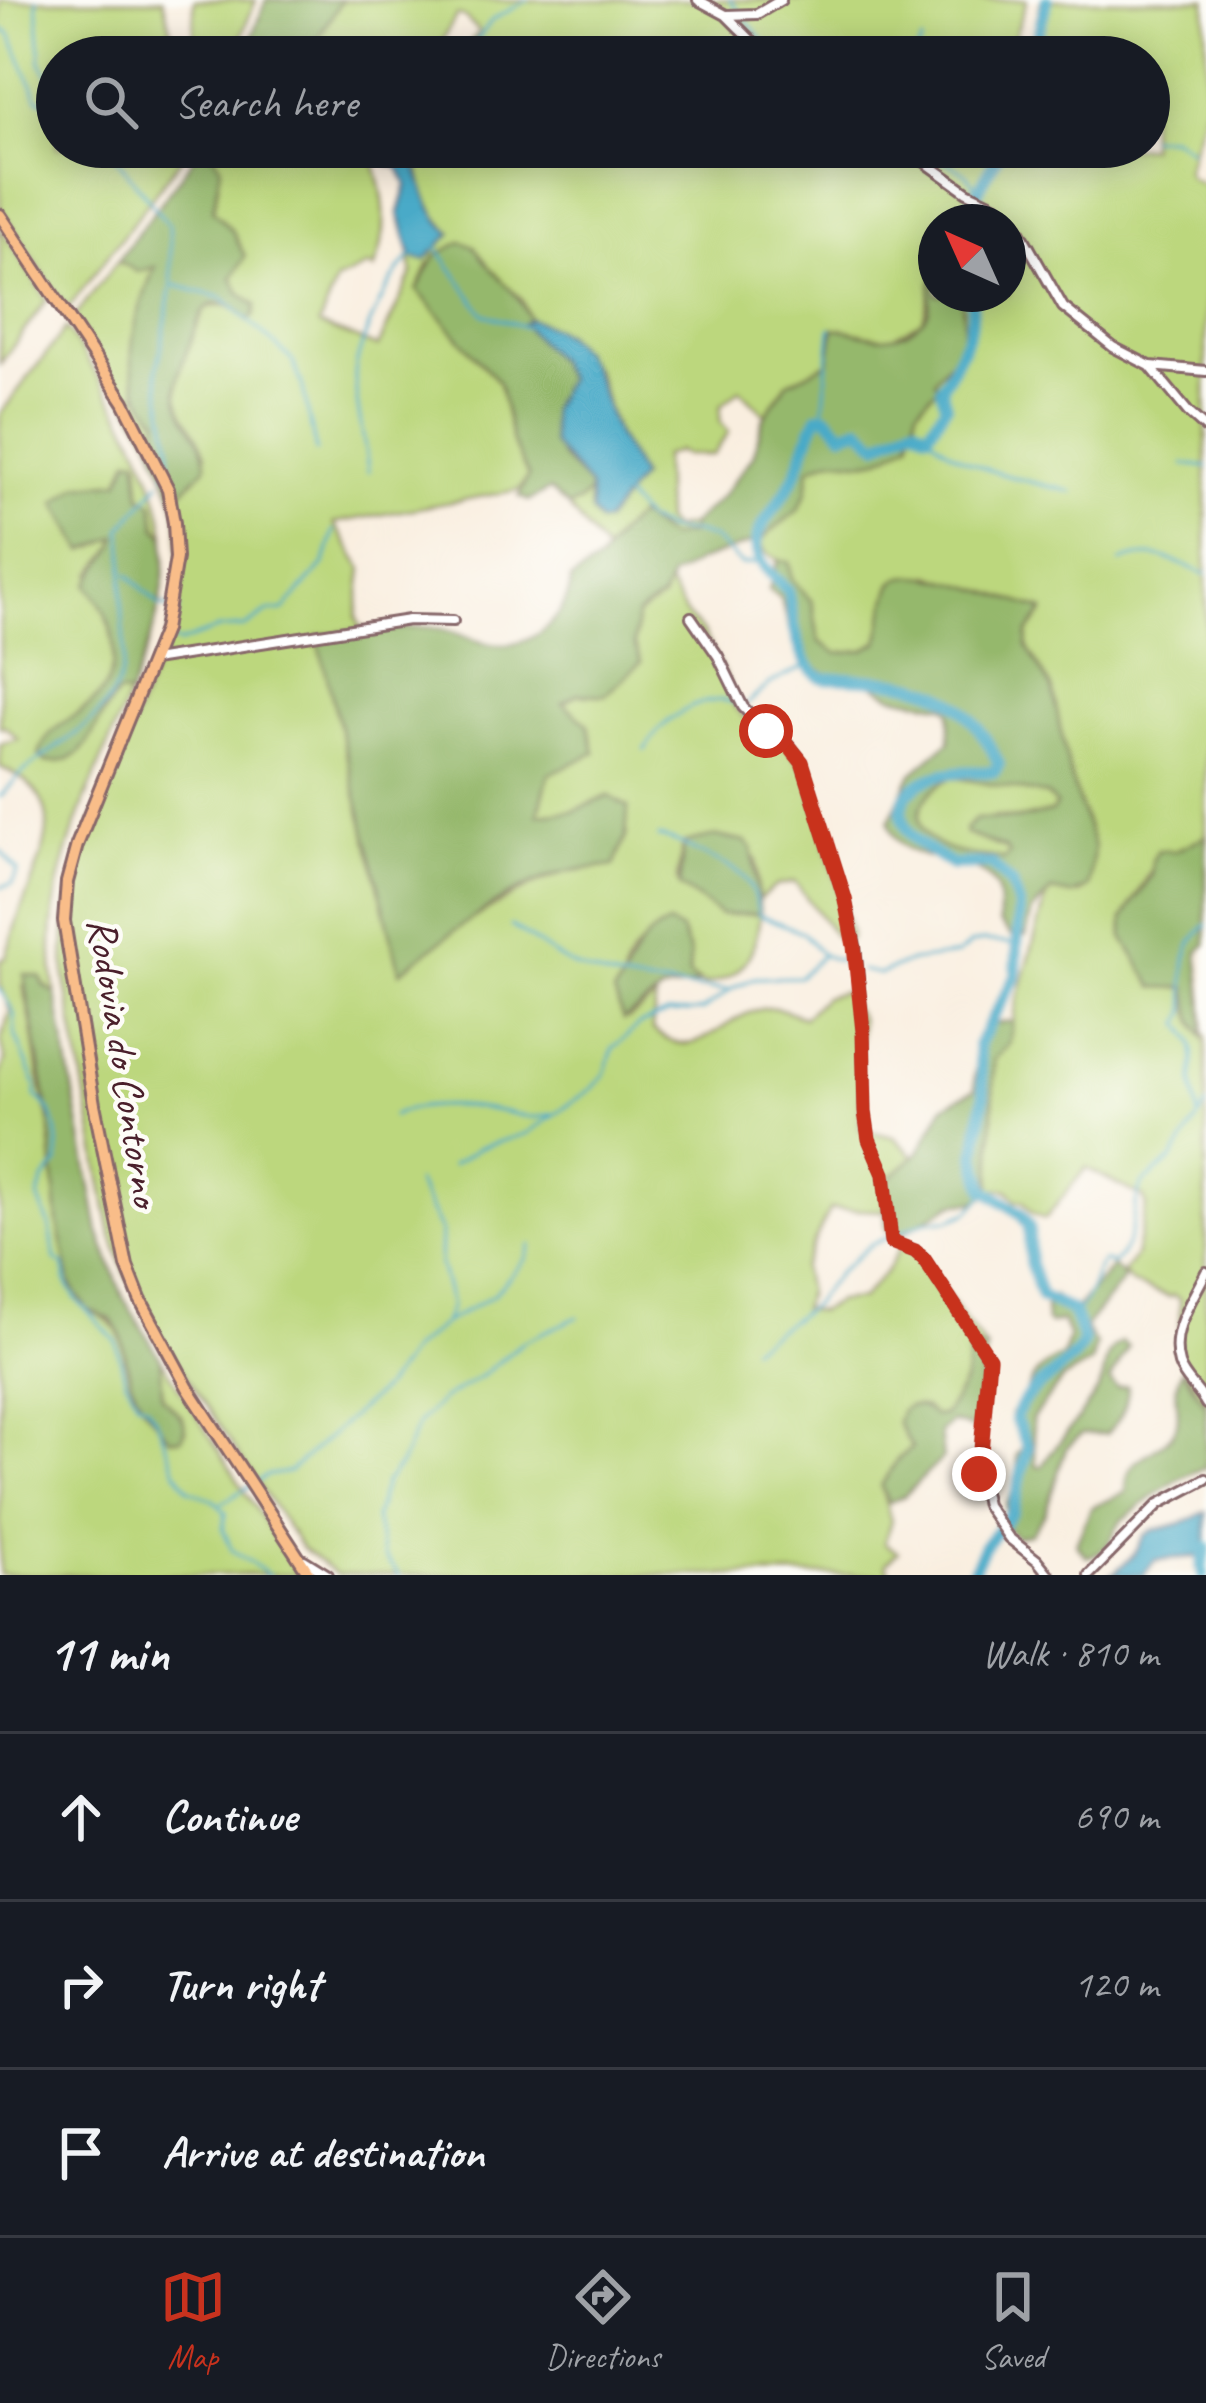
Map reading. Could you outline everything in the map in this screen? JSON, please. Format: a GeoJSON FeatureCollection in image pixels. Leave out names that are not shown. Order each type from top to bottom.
{"type":"FeatureCollection","features":[{"type":"Feature","properties":{"kind":"main road","name":"Rodovia do Contorno"},"geometry":{"type":"LineString","coordinates":[[0,215],[124,403],[168,489],[176,558],[172,600],[154,660],[77,845],[64,921],[117,1228],[134,1282],[188,1388],[310,1575]]}},
{"type":"Feature","properties":{"kind":"street"},"geometry":{"type":"LineString","coordinates":[[698,0],[726,15],[747,36]]}},
{"type":"Feature","properties":{"kind":"street"},"geometry":{"type":"LineString","coordinates":[[726,15],[757,14],[782,0]]}},
{"type":"Feature","properties":{"kind":"street"},"geometry":{"type":"LineString","coordinates":[[933,168],[1013,219],[1027,238],[1052,294],[1068,313],[1150,366],[1206,428]]}},
{"type":"Feature","properties":{"kind":"street"},"geometry":{"type":"LineString","coordinates":[[1150,366],[1206,371]]}},
{"type":"Feature","properties":{"kind":"street"},"geometry":{"type":"LineString","coordinates":[[691,617],[718,656],[743,707],[802,762],[845,899],[854,946],[865,1112],[869,1139],[884,1174],[891,1242],[924,1259],[989,1358],[979,1474],[986,1505],[1009,1538],[1048,1575]]}},
{"type":"Feature","properties":{"kind":"street"},"geometry":{"type":"LineString","coordinates":[[154,660],[409,620],[453,621]]}},
{"type":"Feature","properties":{"kind":"street"},"geometry":{"type":"LineString","coordinates":[[1206,1272],[1182,1318],[1177,1344],[1180,1368],[1206,1404]]}},
{"type":"Feature","properties":{"kind":"street"},"geometry":{"type":"LineString","coordinates":[[1089,1575],[1159,1504],[1206,1479]]}},
{"type":"Feature","properties":{"kind":"street"},"geometry":{"type":"LineString","coordinates":[[299,1557],[328,1575]]}},
{"type":"Feature","properties":{"kind":"green space"},"geometry":{"type":"Polygon","coordinates":[[[0,0],[163,0],[173,36],[36,36],[36,168],[174,168],[67,310],[0,207],[0,0]]]}},
{"type":"Feature","properties":{"kind":"green space"},"geometry":{"type":"Polygon","coordinates":[[[194,0],[256,0],[241,36],[194,36],[194,0]]]}},
{"type":"Feature","properties":{"kind":"green space"},"geometry":{"type":"Polygon","coordinates":[[[266,0],[342,0],[319,36],[252,36],[266,0]]]}},
{"type":"Feature","properties":{"kind":"green space"},"geometry":{"type":"Polygon","coordinates":[[[342,0],[1027,0],[1015,36],[475,36],[479,32],[457,15],[444,36],[319,36],[342,0]]]}},
{"type":"Feature","properties":{"kind":"green space"},"geometry":{"type":"Polygon","coordinates":[[[1041,0],[1206,0],[1206,106],[1186,170],[1206,186],[1206,836],[1153,867],[1123,920],[1123,937],[1154,987],[1187,988],[1191,1014],[1206,1036],[1206,1405],[1179,1357],[1180,1300],[1132,1284],[1123,1273],[1135,1256],[1144,1198],[1086,1168],[1045,1219],[1023,1201],[1016,1201],[1008,1190],[991,1193],[994,1059],[1009,1044],[1047,895],[1051,890],[1079,894],[1089,887],[1094,847],[1047,684],[1027,647],[1028,633],[1042,614],[931,575],[893,583],[878,642],[864,650],[837,653],[819,641],[812,602],[792,579],[790,566],[766,553],[761,544],[803,498],[809,468],[834,459],[877,459],[910,442],[917,409],[937,387],[934,380],[957,349],[962,312],[1026,312],[1026,204],[918,204],[918,312],[925,312],[923,320],[887,340],[842,329],[829,362],[787,383],[766,415],[740,389],[721,406],[720,421],[729,432],[713,455],[678,451],[663,456],[665,521],[672,529],[691,525],[691,534],[669,538],[642,518],[631,521],[605,552],[568,507],[589,492],[590,507],[622,496],[640,476],[617,435],[595,369],[529,319],[522,300],[487,267],[477,250],[429,263],[418,290],[499,383],[528,477],[519,490],[334,523],[363,569],[357,617],[463,924],[534,884],[565,872],[614,865],[626,836],[627,807],[609,796],[574,811],[538,815],[562,703],[577,694],[605,695],[634,643],[637,615],[662,599],[668,584],[702,631],[729,683],[734,706],[753,726],[789,749],[807,772],[851,936],[847,942],[835,936],[795,882],[776,886],[758,900],[756,859],[682,849],[677,880],[721,915],[760,914],[755,940],[739,969],[704,985],[689,975],[690,955],[681,931],[659,929],[637,949],[626,968],[623,990],[629,1019],[656,998],[652,1029],[683,1044],[697,1042],[750,1012],[767,1008],[804,1017],[824,997],[849,990],[860,1018],[860,1129],[894,1137],[915,1157],[884,1183],[886,1211],[830,1209],[802,1267],[807,1292],[802,1309],[818,1312],[837,1301],[861,1299],[888,1269],[901,1245],[916,1253],[986,1349],[971,1358],[964,1384],[944,1415],[933,1416],[924,1407],[897,1422],[912,1448],[897,1460],[881,1486],[891,1521],[884,1543],[898,1552],[886,1564],[890,1575],[337,1575],[301,1548],[151,1323],[124,1271],[110,1230],[65,979],[66,917],[78,864],[166,643],[179,553],[174,499],[198,476],[206,455],[178,400],[183,359],[206,308],[228,306],[248,320],[254,316],[256,305],[240,293],[232,278],[245,257],[233,232],[213,210],[218,168],[376,168],[384,208],[380,254],[374,270],[369,266],[336,281],[319,325],[378,347],[412,274],[410,252],[414,258],[425,259],[452,232],[430,205],[420,172],[412,168],[1170,168],[1170,36],[1034,36],[1041,0]]]}},
{"type":"Feature","properties":{"kind":"green space"},"geometry":{"type":"Polygon","coordinates":[[[186,168],[221,168],[213,210],[233,232],[245,257],[232,278],[240,293],[256,305],[254,316],[247,320],[234,308],[220,304],[207,308],[199,320],[177,388],[206,467],[174,499],[152,443],[159,419],[145,403],[132,366],[135,326],[155,267],[137,272],[118,260],[186,168]]]}},
{"type":"Feature","properties":{"kind":"green space"},"geometry":{"type":"Polygon","coordinates":[[[0,227],[47,300],[0,364],[0,227]]]}},
{"type":"Feature","properties":{"kind":"green space"},"geometry":{"type":"Polygon","coordinates":[[[461,242],[474,246],[518,299],[529,319],[523,324],[556,360],[566,380],[557,397],[561,457],[589,486],[580,502],[568,507],[549,490],[529,501],[519,496],[528,476],[512,442],[499,383],[417,290],[435,256],[461,242]]]}},
{"type":"Feature","properties":{"kind":"green space"},"geometry":{"type":"Polygon","coordinates":[[[118,260],[156,264],[148,284],[137,393],[159,419],[152,443],[73,318],[118,260]]]}},
{"type":"Feature","properties":{"kind":"green space"},"geometry":{"type":"Polygon","coordinates":[[[963,312],[963,334],[954,356],[935,380],[938,387],[917,409],[910,442],[877,459],[834,459],[810,468],[807,492],[798,510],[762,539],[671,577],[662,598],[637,615],[634,643],[641,662],[605,695],[577,694],[563,703],[588,724],[595,753],[549,774],[538,814],[574,811],[609,796],[628,807],[626,836],[614,866],[567,872],[523,888],[479,913],[400,972],[317,636],[365,628],[370,633],[429,627],[502,645],[539,633],[565,604],[571,580],[599,561],[638,516],[669,538],[691,534],[691,525],[723,495],[753,456],[763,419],[787,383],[829,362],[834,328],[887,337],[907,331],[927,313],[963,312]]]}},
{"type":"Feature","properties":{"kind":"green space"},"geometry":{"type":"Polygon","coordinates":[[[66,328],[141,452],[165,535],[157,528],[153,503],[141,497],[139,462],[120,481],[78,486],[57,503],[79,543],[94,548],[116,537],[116,545],[92,574],[109,625],[113,660],[102,691],[56,731],[46,762],[73,757],[118,694],[129,695],[83,804],[60,878],[53,915],[56,994],[44,985],[23,986],[49,1117],[58,1223],[87,1309],[119,1333],[128,1375],[142,1402],[169,1438],[185,1431],[183,1418],[162,1396],[161,1359],[298,1575],[0,1575],[0,1075],[5,1060],[1,1041],[10,1010],[0,984],[0,959],[5,959],[39,863],[47,826],[37,794],[23,779],[0,767],[0,744],[18,739],[5,726],[0,727],[0,414],[66,328]]]}},
{"type":"Feature","properties":{"kind":"green space"},"geometry":{"type":"Polygon","coordinates":[[[137,458],[141,496],[153,503],[157,528],[165,535],[164,577],[151,636],[129,695],[118,694],[74,757],[46,762],[39,755],[48,737],[102,691],[110,677],[114,645],[105,614],[88,586],[117,537],[84,551],[56,503],[78,486],[120,481],[129,459],[137,458]]]}},
{"type":"Feature","properties":{"kind":"green space"},"geometry":{"type":"Polygon","coordinates":[[[778,560],[789,562],[792,579],[812,602],[819,641],[837,653],[864,650],[878,642],[890,590],[908,576],[946,580],[1044,610],[1028,633],[1027,647],[1052,688],[1071,779],[1094,847],[1089,887],[1071,895],[1051,891],[1032,912],[1026,936],[1014,939],[999,923],[998,895],[984,874],[922,856],[896,838],[889,822],[912,773],[950,741],[950,711],[893,696],[865,680],[827,674],[801,660],[780,598],[769,590],[778,560]],[[952,777],[926,799],[920,822],[933,841],[947,849],[1004,860],[1009,854],[1006,849],[967,834],[965,829],[976,819],[1021,819],[1052,812],[1056,805],[1047,795],[952,777]]]}},
{"type":"Feature","properties":{"kind":"green space"},"geometry":{"type":"Polygon","coordinates":[[[952,776],[1047,795],[1056,805],[1052,812],[1021,819],[996,817],[967,834],[1007,849],[1004,860],[946,849],[924,832],[920,810],[936,787],[952,776]]]}},
{"type":"Feature","properties":{"kind":"green space"},"geometry":{"type":"Polygon","coordinates":[[[717,836],[746,842],[752,849],[760,914],[721,915],[679,886],[684,843],[717,836]]]}},
{"type":"Feature","properties":{"kind":"green space"},"geometry":{"type":"Polygon","coordinates":[[[1206,836],[1206,944],[1198,954],[1203,1036],[1193,1020],[1187,988],[1154,987],[1123,937],[1123,919],[1152,875],[1158,850],[1175,851],[1206,836]]]}},
{"type":"Feature","properties":{"kind":"green space"},"geometry":{"type":"Polygon","coordinates":[[[668,924],[681,931],[690,955],[689,975],[699,984],[662,992],[623,1020],[614,993],[646,939],[668,924]]]}},
{"type":"Feature","properties":{"kind":"green space"},"geometry":{"type":"Polygon","coordinates":[[[24,974],[41,977],[56,994],[99,1232],[123,1297],[161,1359],[162,1396],[183,1421],[180,1439],[169,1438],[143,1406],[112,1320],[87,1309],[71,1285],[24,974]]]}},
{"type":"Feature","properties":{"kind":"green space"},"geometry":{"type":"Polygon","coordinates":[[[1013,1023],[1009,1044],[994,1060],[991,1193],[974,1202],[955,1203],[898,1236],[886,1229],[884,1183],[919,1152],[944,1106],[975,1089],[978,1035],[987,1026],[1013,1023]]]}},
{"type":"Feature","properties":{"kind":"green space"},"geometry":{"type":"Polygon","coordinates":[[[1113,1266],[1125,1278],[1085,1327],[1096,1345],[1091,1363],[1062,1380],[1032,1419],[1036,1466],[1042,1466],[1092,1399],[1109,1354],[1122,1342],[1128,1347],[1110,1381],[1117,1388],[1127,1386],[1125,1406],[1106,1434],[1082,1434],[1066,1448],[1045,1513],[1030,1534],[1016,1537],[1000,1522],[1018,1480],[1017,1455],[1025,1444],[1011,1414],[1041,1369],[1063,1356],[1069,1336],[1062,1321],[1046,1321],[1045,1307],[1054,1296],[1063,1309],[1073,1312],[1113,1266]]]}},
{"type":"Feature","properties":{"kind":"green space"},"geometry":{"type":"Polygon","coordinates":[[[986,1349],[976,1426],[952,1422],[940,1432],[943,1458],[904,1496],[888,1503],[881,1486],[897,1460],[912,1448],[897,1422],[901,1410],[915,1406],[934,1416],[944,1415],[964,1384],[969,1353],[986,1349]]]}},
{"type":"Feature","properties":{"kind":"green space"},"geometry":{"type":"Polygon","coordinates":[[[1182,1370],[1206,1405],[1206,1468],[1153,1496],[1120,1522],[1104,1548],[1087,1557],[1076,1544],[1091,1508],[1126,1492],[1130,1469],[1164,1443],[1175,1428],[1182,1370]]]}},
{"type":"Feature","properties":{"kind":"water"},"geometry":{"type":"Polygon","coordinates":[[[399,168],[418,168],[434,212],[452,233],[425,260],[410,252],[399,213],[407,185],[399,168]]]}},
{"type":"Feature","properties":{"kind":"water"},"geometry":{"type":"Polygon","coordinates":[[[529,319],[568,337],[590,364],[617,435],[640,477],[605,522],[599,523],[591,513],[589,486],[552,444],[550,408],[566,379],[556,360],[523,324],[529,319]]]}},
{"type":"Feature","properties":{"kind":"water"},"geometry":{"type":"Polygon","coordinates":[[[1206,1511],[1206,1556],[1155,1560],[1144,1575],[1111,1575],[1134,1555],[1145,1536],[1206,1511]]]}},
{"type":"Feature","properties":{"kind":"waterway"},"geometry":{"type":"LineString","coordinates":[[37,0],[39,36]]}},
{"type":"Feature","properties":{"kind":"waterway"},"geometry":{"type":"LineString","coordinates":[[480,36],[492,20],[528,0]]}},
{"type":"Feature","properties":{"kind":"waterway"},"geometry":{"type":"LineString","coordinates":[[730,0],[739,11]]}},
{"type":"Feature","properties":{"kind":"waterway"},"geometry":{"type":"LineString","coordinates":[[1038,36],[1047,0]]}},
{"type":"Feature","properties":{"kind":"waterway"},"geometry":{"type":"LineString","coordinates":[[745,19],[759,36]]}},
{"type":"Feature","properties":{"kind":"waterway"},"geometry":{"type":"LineString","coordinates":[[0,27],[10,34],[36,94]]}},
{"type":"Feature","properties":{"kind":"waterway"},"geometry":{"type":"LineString","coordinates":[[1170,137],[1190,149]]}},
{"type":"Feature","properties":{"kind":"waterway"},"geometry":{"type":"LineString","coordinates":[[124,168],[169,226],[172,284],[157,372],[171,447],[165,474]]}},
{"type":"Feature","properties":{"kind":"waterway"},"geometry":{"type":"LineString","coordinates":[[957,168],[976,192]]}},
{"type":"Feature","properties":{"kind":"waterway"},"geometry":{"type":"LineString","coordinates":[[971,204],[991,168]]}},
{"type":"Feature","properties":{"kind":"waterway"},"geometry":{"type":"LineString","coordinates":[[435,245],[484,314],[525,327]]}},
{"type":"Feature","properties":{"kind":"waterway"},"geometry":{"type":"LineString","coordinates":[[368,472],[355,388],[357,364],[385,293],[413,255]]}},
{"type":"Feature","properties":{"kind":"waterway"},"geometry":{"type":"LineString","coordinates":[[174,285],[223,298],[292,360],[316,451]]}},
{"type":"Feature","properties":{"kind":"waterway"},"geometry":{"type":"LineString","coordinates":[[971,1575],[984,1547],[1012,1512],[1028,1447],[1015,1419],[1020,1407],[1069,1362],[1084,1341],[1072,1311],[1041,1297],[1030,1263],[1029,1227],[1021,1214],[985,1189],[976,1155],[984,1095],[978,1045],[1016,976],[1019,905],[1011,884],[991,864],[952,865],[916,841],[903,817],[906,797],[922,782],[957,772],[994,772],[999,764],[971,719],[939,694],[899,682],[817,675],[798,643],[788,590],[770,573],[756,546],[764,523],[794,478],[818,416],[827,416],[843,433],[860,427],[878,444],[914,425],[928,433],[946,405],[941,388],[959,355],[972,312]]}},
{"type":"Feature","properties":{"kind":"waterway"},"geometry":{"type":"LineString","coordinates":[[823,414],[831,328]]}},
{"type":"Feature","properties":{"kind":"waterway"},"geometry":{"type":"LineString","coordinates":[[928,433],[977,465],[1073,492]]}},
{"type":"Feature","properties":{"kind":"waterway"},"geometry":{"type":"LineString","coordinates":[[1184,464],[1206,467]]}},
{"type":"Feature","properties":{"kind":"waterway"},"geometry":{"type":"LineString","coordinates":[[0,797],[19,776],[97,715],[116,688],[124,646],[121,529],[160,482]]}},
{"type":"Feature","properties":{"kind":"waterway"},"geometry":{"type":"LineString","coordinates":[[620,492],[645,520],[671,531],[714,539],[742,565],[761,562]]}},
{"type":"Feature","properties":{"kind":"waterway"},"geometry":{"type":"LineString","coordinates":[[128,574],[160,606],[179,608],[171,640],[179,643],[218,629],[245,627],[268,612],[284,610],[325,563],[334,530]]}},
{"type":"Feature","properties":{"kind":"waterway"},"geometry":{"type":"LineString","coordinates":[[1121,562],[1154,556],[1206,574]]}},
{"type":"Feature","properties":{"kind":"waterway"},"geometry":{"type":"LineString","coordinates":[[747,704],[771,683],[808,665]]}},
{"type":"Feature","properties":{"kind":"waterway"},"geometry":{"type":"LineString","coordinates":[[645,750],[661,728],[684,711],[710,701],[737,703]]}},
{"type":"Feature","properties":{"kind":"waterway"},"geometry":{"type":"LineString","coordinates":[[659,837],[735,870],[748,882],[759,915],[802,932],[822,955],[852,965]]}},
{"type":"Feature","properties":{"kind":"waterway"},"geometry":{"type":"LineString","coordinates":[[0,850],[18,871],[12,884],[0,887]]}},
{"type":"Feature","properties":{"kind":"waterway"},"geometry":{"type":"LineString","coordinates":[[1198,1119],[1194,1049],[1181,1023],[1186,1009],[1186,957],[1206,925]]}},
{"type":"Feature","properties":{"kind":"waterway"},"geometry":{"type":"LineString","coordinates":[[511,926],[593,974],[651,985],[728,990]]}},
{"type":"Feature","properties":{"kind":"waterway"},"geometry":{"type":"LineString","coordinates":[[861,970],[880,974],[911,961],[957,955],[983,941],[1016,944]]}},
{"type":"Feature","properties":{"kind":"waterway"},"geometry":{"type":"LineString","coordinates":[[452,1165],[479,1148],[528,1133],[593,1088],[605,1074],[613,1048],[639,1025],[668,1014],[702,1011],[755,978],[799,977],[822,955]]}},
{"type":"Feature","properties":{"kind":"waterway"},"geometry":{"type":"LineString","coordinates":[[0,989],[14,1013],[15,1034],[36,1097],[55,1126],[58,1163],[44,1180],[38,1198],[50,1226],[55,1260],[63,1264],[76,1299],[116,1341],[125,1379],[158,1423],[176,1471],[189,1489],[215,1501],[226,1513],[223,1529],[232,1550],[269,1575]]}},
{"type":"Feature","properties":{"kind":"waterway"},"geometry":{"type":"LineString","coordinates":[[393,1116],[448,1106],[534,1117],[552,1114]]}},
{"type":"Feature","properties":{"kind":"waterway"},"geometry":{"type":"LineString","coordinates":[[1075,1313],[1103,1261],[1112,1264],[1125,1247],[1141,1185],[1172,1160],[1206,1106]]}},
{"type":"Feature","properties":{"kind":"waterway"},"geometry":{"type":"LineString","coordinates":[[416,1182],[441,1231],[440,1264],[451,1306],[445,1321]]}},
{"type":"Feature","properties":{"kind":"waterway"},"geometry":{"type":"LineString","coordinates":[[751,1347],[810,1307],[870,1245],[926,1221],[949,1220],[969,1212],[987,1192]]}},
{"type":"Feature","properties":{"kind":"waterway"},"geometry":{"type":"LineString","coordinates":[[219,1505],[268,1475],[289,1472],[386,1386],[411,1350],[493,1295],[526,1259],[531,1245]]}},
{"type":"Feature","properties":{"kind":"waterway"},"geometry":{"type":"LineString","coordinates":[[399,1575],[383,1556],[375,1517],[385,1483],[400,1465],[418,1423],[443,1399],[480,1377],[524,1341],[578,1317]]}},
{"type":"Feature","properties":{"kind":"waterway"},"geometry":{"type":"LineString","coordinates":[[1203,1575],[1206,1548]]}},
{"type":"Feature","properties":{"kind":"route"},"geometry":{"type":"LineString","coordinates":[[766,731],[789,746],[802,762],[845,899],[863,1031],[865,1112],[869,1139],[884,1174],[891,1242],[924,1259],[989,1358],[979,1474]]}}]}
